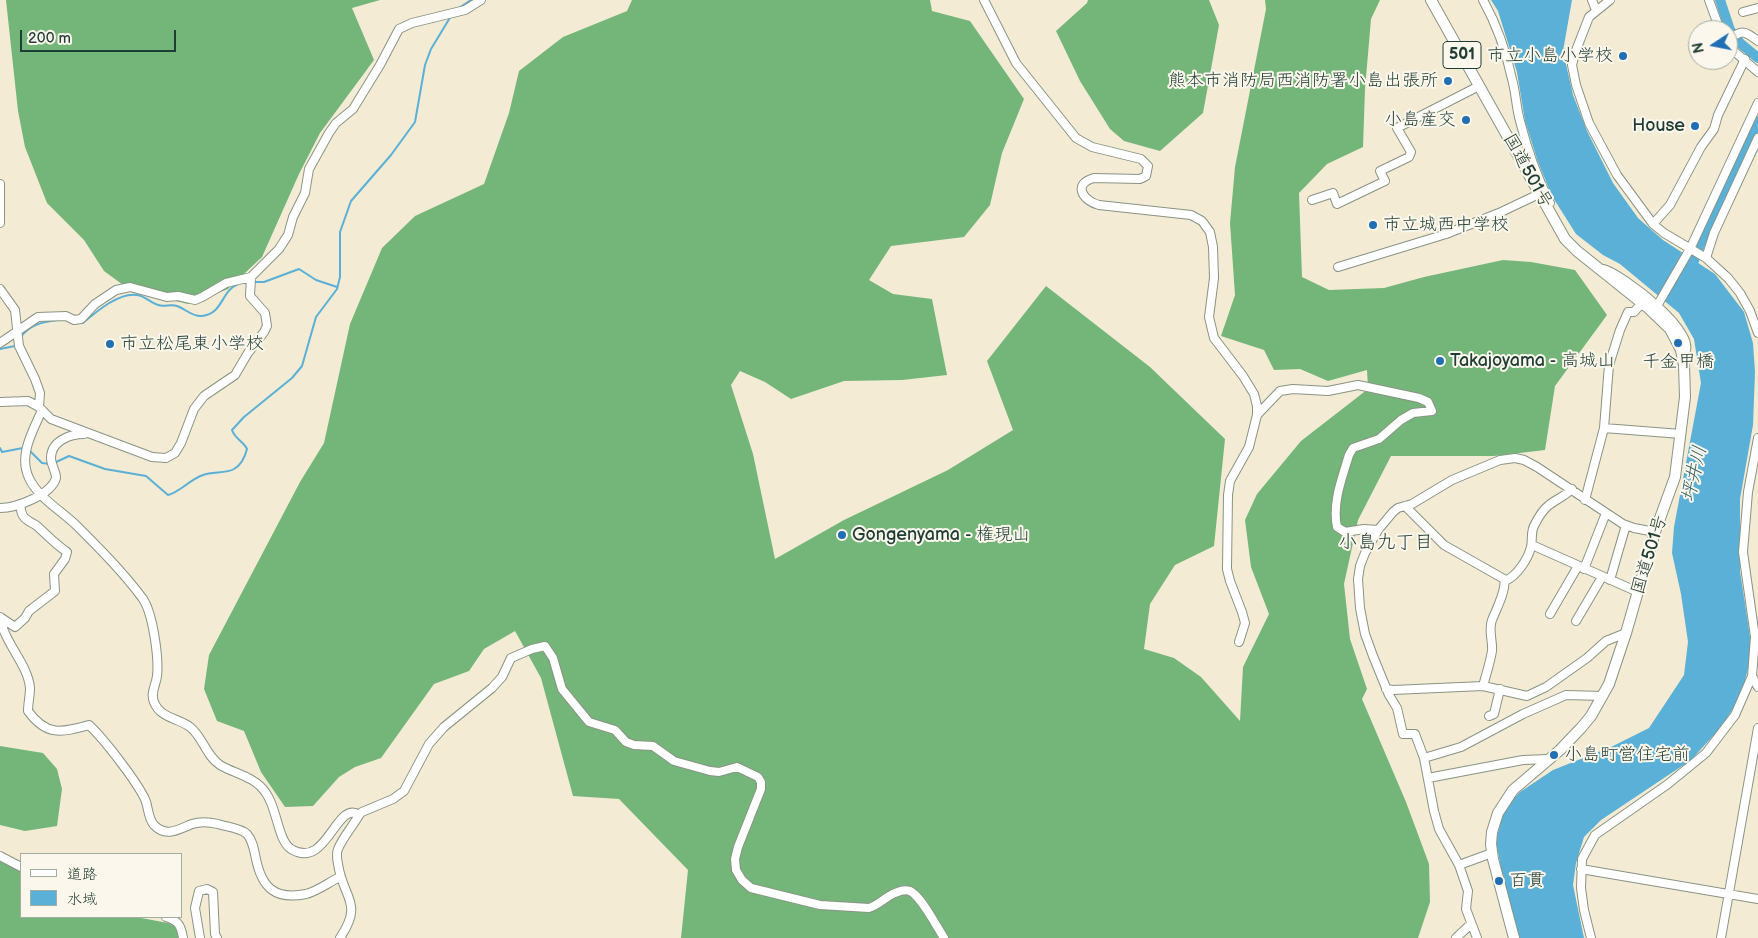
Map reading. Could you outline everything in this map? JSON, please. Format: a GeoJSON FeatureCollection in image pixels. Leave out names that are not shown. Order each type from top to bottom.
{"type":"FeatureCollection","features":[{"type":"Feature","properties":{"kind":"highway","name":"国道501号"},"geometry":{"type":"LineString","coordinates":[[1431,0],[1565,239],[1577,251],[1642,303],[1670,329],[1676,338],[1682,356],[1686,380],[1675,477],[1655,532],[1609,684],[1591,716],[1581,728],[1513,790],[1498,813],[1492,832],[1492,853],[1514,938]]}},
{"type":"Feature","properties":{"kind":"street"},"geometry":{"type":"LineString","coordinates":[[0,343],[38,318],[66,316],[74,320],[81,319],[95,304],[116,290],[130,287],[167,297],[178,296],[195,300],[226,283],[251,278],[279,249],[288,235],[293,217],[305,193],[309,169],[328,133],[336,123],[353,109],[399,29],[412,23],[465,10],[480,0]]}},
{"type":"Feature","properties":{"kind":"street"},"geometry":{"type":"LineString","coordinates":[[984,0],[1016,63],[1076,138],[1092,147],[1141,159],[1148,166],[1146,176],[1140,179],[1094,178],[1086,180],[1083,183],[1082,190],[1086,199],[1099,205],[1162,210],[1191,215],[1202,221],[1210,232],[1214,264],[1209,318],[1210,327],[1214,338],[1236,365],[1254,394],[1257,406],[1257,415],[1249,447],[1230,481],[1228,495],[1227,569],[1245,623],[1239,642]]}},
{"type":"Feature","properties":{"kind":"street"},"geometry":{"type":"LineString","coordinates":[[1483,0],[1493,18],[1501,39],[1512,79],[1519,120],[1541,186],[1566,232],[1572,240],[1597,262],[1600,269],[1606,269],[1618,276],[1658,304],[1674,322],[1684,338],[1687,350],[1682,356]]}},
{"type":"Feature","properties":{"kind":"street"},"geometry":{"type":"LineString","coordinates":[[1592,0],[1596,10]]}},
{"type":"Feature","properties":{"kind":"street"},"geometry":{"type":"LineString","coordinates":[[1610,0],[1589,17],[1572,65],[1576,86],[1589,123],[1617,175],[1654,224],[1690,250],[1705,257],[1728,278],[1740,293],[1750,311],[1758,333]]}},
{"type":"Feature","properties":{"kind":"street"},"geometry":{"type":"LineString","coordinates":[[1709,0],[1716,20]]}},
{"type":"Feature","properties":{"kind":"street"},"geometry":{"type":"LineString","coordinates":[[1743,12],[1758,8]]}},
{"type":"Feature","properties":{"kind":"street"},"geometry":{"type":"LineString","coordinates":[[1738,32],[1744,32],[1758,41]]}},
{"type":"Feature","properties":{"kind":"street"},"geometry":{"type":"LineString","coordinates":[[1738,54],[1758,72]]}},
{"type":"Feature","properties":{"kind":"street"},"geometry":{"type":"LineString","coordinates":[[1654,224],[1670,206],[1701,146],[1714,129],[1718,115],[1744,59]]}},
{"type":"Feature","properties":{"kind":"street"},"geometry":{"type":"LineString","coordinates":[[1312,200],[1333,193],[1337,204],[1385,181],[1380,171],[1409,157],[1411,152],[1397,128],[1480,86]]}},
{"type":"Feature","properties":{"kind":"street"},"geometry":{"type":"LineString","coordinates":[[1658,304],[1690,250],[1758,103]]}},
{"type":"Feature","properties":{"kind":"street"},"geometry":{"type":"LineString","coordinates":[[1705,257],[1714,233],[1758,138]]}},
{"type":"Feature","properties":{"kind":"street"},"geometry":{"type":"LineString","coordinates":[[0,184],[0,224]]}},
{"type":"Feature","properties":{"kind":"street"},"geometry":{"type":"LineString","coordinates":[[1338,267],[1446,234],[1499,213],[1539,194]]}},
{"type":"Feature","properties":{"kind":"street"},"geometry":{"type":"LineString","coordinates":[[1700,226],[1714,233]]}},
{"type":"Feature","properties":{"kind":"street"},"geometry":{"type":"LineString","coordinates":[[0,402],[28,401],[40,408],[51,419],[152,456],[166,458],[175,453],[181,444],[194,408],[204,396],[235,375],[267,326],[265,314],[250,296],[251,278]]}},
{"type":"Feature","properties":{"kind":"street"},"geometry":{"type":"LineString","coordinates":[[1,290],[14,310],[19,346],[40,393],[40,408],[25,454],[28,477],[41,494],[77,526],[144,601],[151,618],[158,666],[152,696],[157,708],[164,714],[190,727],[212,758],[220,765],[254,780],[262,787],[269,796],[282,835],[291,849],[304,853],[317,849],[324,844],[341,818],[355,812],[359,815]]}},
{"type":"Feature","properties":{"kind":"street"},"geometry":{"type":"LineString","coordinates":[[1585,500],[1604,428],[1609,365],[1628,312],[1634,312],[1642,303]]}},
{"type":"Feature","properties":{"kind":"street"},"geometry":{"type":"LineString","coordinates":[[1257,415],[1280,391],[1294,389],[1328,391],[1358,385],[1419,398],[1428,402],[1432,411],[1413,413],[1401,420],[1380,439],[1353,448],[1349,455],[1336,506],[1337,527],[1345,532],[1364,529],[1378,530]]}},
{"type":"Feature","properties":{"kind":"street"},"geometry":{"type":"LineString","coordinates":[[1604,428],[1681,434]]}},
{"type":"Feature","properties":{"kind":"street"},"geometry":{"type":"LineString","coordinates":[[0,508],[20,505],[41,494],[54,483],[56,474],[52,464],[52,454],[59,441],[72,435],[88,434]]}},
{"type":"Feature","properties":{"kind":"street"},"geometry":{"type":"LineString","coordinates":[[1591,938],[1581,888],[1582,859],[1595,835],[1668,784],[1706,753],[1735,715],[1752,676],[1755,637],[1743,552],[1748,492],[1758,438]]}},
{"type":"Feature","properties":{"kind":"street"},"geometry":{"type":"LineString","coordinates":[[1478,938],[1466,909],[1468,891],[1459,864],[1440,829],[1434,811],[1424,758],[1415,734],[1403,734],[1397,708],[1386,689],[1366,634],[1358,595],[1360,566],[1365,553],[1378,530],[1398,508],[1412,504],[1452,480],[1500,460],[1514,458],[1524,460],[1536,467],[1626,525],[1655,532]]}},
{"type":"Feature","properties":{"kind":"street"},"geometry":{"type":"LineString","coordinates":[[1483,686],[1492,649],[1490,631],[1492,620],[1505,581],[1511,578],[1521,566],[1532,545],[1531,532],[1534,524],[1548,506],[1564,497],[1572,489]]}},
{"type":"Feature","properties":{"kind":"street"},"geometry":{"type":"LineString","coordinates":[[0,617],[15,627],[26,618],[29,611],[55,590],[54,574],[65,559],[67,552],[55,544],[36,525],[25,519],[20,505]]}},
{"type":"Feature","properties":{"kind":"street"},"geometry":{"type":"LineString","coordinates":[[1404,506],[1444,545],[1503,578],[1505,581]]}},
{"type":"Feature","properties":{"kind":"street"},"geometry":{"type":"LineString","coordinates":[[1550,614],[1581,567],[1606,513]]}},
{"type":"Feature","properties":{"kind":"street"},"geometry":{"type":"LineString","coordinates":[[1576,621],[1606,578],[1626,525]]}},
{"type":"Feature","properties":{"kind":"street"},"geometry":{"type":"LineString","coordinates":[[1532,545],[1638,592]]}},
{"type":"Feature","properties":{"kind":"street"},"geometry":{"type":"LineString","coordinates":[[0,617],[2,629],[27,674],[30,689],[28,711],[33,718],[46,730],[55,732],[88,725],[134,781],[145,798],[150,818],[160,830],[168,832],[179,831],[194,824],[209,822],[245,832],[251,840],[259,875],[267,886],[275,892],[285,895],[292,896],[308,893],[340,877]]}},
{"type":"Feature","properties":{"kind":"street"},"geometry":{"type":"LineString","coordinates":[[1386,689],[1483,686],[1527,696],[1562,676],[1606,641],[1626,633]]}},
{"type":"Feature","properties":{"kind":"street"},"geometry":{"type":"LineString","coordinates":[[340,938],[351,916],[352,905],[340,877],[337,858],[338,849],[359,815],[393,799],[404,791],[429,744],[444,728],[492,688],[502,677],[511,658],[545,646],[553,658],[562,689],[589,722],[614,730],[626,742],[634,745],[653,746],[674,762],[719,772],[737,767],[758,777],[761,782],[761,789],[735,859],[736,870],[742,880],[751,888],[820,905],[869,908],[876,906],[894,893],[902,890],[911,891],[944,938]]}},
{"type":"Feature","properties":{"kind":"street"},"geometry":{"type":"LineString","coordinates":[[1752,676],[1758,687]]}},
{"type":"Feature","properties":{"kind":"street"},"geometry":{"type":"LineString","coordinates":[[1489,716],[1494,714],[1500,689]]}},
{"type":"Feature","properties":{"kind":"street"},"geometry":{"type":"LineString","coordinates":[[1424,758],[1461,747],[1523,714],[1566,695],[1603,696]]}},
{"type":"Feature","properties":{"kind":"street"},"geometry":{"type":"LineString","coordinates":[[1721,938],[1758,728]]}},
{"type":"Feature","properties":{"kind":"street"},"geometry":{"type":"LineString","coordinates":[[1428,778],[1523,760],[1549,759]]}},
{"type":"Feature","properties":{"kind":"street"},"geometry":{"type":"LineString","coordinates":[[1459,864],[1492,853]]}},
{"type":"Feature","properties":{"kind":"street"},"geometry":{"type":"LineString","coordinates":[[0,856],[20,866]]}},
{"type":"Feature","properties":{"kind":"street"},"geometry":{"type":"LineString","coordinates":[[1582,870],[1758,899]]}},
{"type":"Feature","properties":{"kind":"street"},"geometry":{"type":"LineString","coordinates":[[200,938],[195,908],[199,891],[207,889],[213,892],[215,934],[217,938]]}},
{"type":"Feature","properties":{"kind":"street"},"geometry":{"type":"LineString","coordinates":[[169,918],[180,924],[183,938]]}},
{"type":"Feature","properties":{"kind":"street"},"geometry":{"type":"LineString","coordinates":[[1456,938],[1471,924]]}},
{"type":"Feature","properties":{"kind":"green space"},"geometry":{"type":"Polygon","coordinates":[[[6,0],[380,0],[352,8],[374,60],[320,133],[299,174],[262,257],[228,289],[188,304],[130,290],[104,271],[84,240],[47,203],[25,147],[18,111],[6,0]]]}},
{"type":"Feature","properties":{"kind":"green space"},"geometry":{"type":"Polygon","coordinates":[[[632,0],[930,0],[932,11],[970,21],[1024,99],[1002,153],[990,205],[964,237],[891,246],[869,280],[893,294],[932,299],[947,375],[902,380],[844,381],[791,399],[765,382],[740,371],[731,385],[753,454],[775,559],[844,520],[948,470],[1013,430],[987,361],[1046,286],[1150,367],[1225,439],[1214,546],[1175,565],[1150,604],[1144,649],[1174,658],[1201,677],[1240,721],[1243,667],[1269,614],[1251,567],[1245,520],[1257,494],[1301,441],[1368,389],[1367,370],[1328,381],[1300,369],[1274,370],[1264,350],[1221,336],[1235,295],[1230,223],[1235,167],[1266,9],[1265,0],[1380,0],[1371,19],[1365,89],[1363,147],[1327,164],[1299,193],[1302,277],[1329,290],[1384,288],[1424,277],[1503,260],[1531,262],[1575,270],[1607,315],[1555,386],[1545,450],[1494,456],[1391,456],[1358,520],[1344,584],[1350,639],[1367,689],[1362,699],[1406,802],[1429,864],[1430,902],[1418,938],[681,938],[688,870],[619,799],[573,796],[541,678],[515,631],[484,649],[469,671],[434,684],[381,758],[355,767],[339,777],[313,806],[285,807],[261,772],[244,731],[217,721],[204,689],[209,655],[300,482],[324,443],[350,324],[382,248],[415,216],[484,184],[509,113],[519,71],[563,37],[627,11],[632,0]]]}},
{"type":"Feature","properties":{"kind":"green space"},"geometry":{"type":"Polygon","coordinates":[[[1088,0],[1209,0],[1219,25],[1203,113],[1160,151],[1124,141],[1110,129],[1080,81],[1056,31],[1088,0]]]}},
{"type":"Feature","properties":{"kind":"green space"},"geometry":{"type":"Polygon","coordinates":[[[0,746],[43,753],[57,769],[62,789],[57,826],[25,831],[0,825],[0,746]]]}},
{"type":"Feature","properties":{"kind":"green space"},"geometry":{"type":"Polygon","coordinates":[[[0,860],[20,870],[20,918],[141,918],[175,926],[179,938],[0,938],[0,860]]]}},
{"type":"Feature","properties":{"kind":"water","name":"坪井川"},"geometry":{"type":"Polygon","coordinates":[[[1491,0],[1572,0],[1563,51],[1573,95],[1587,131],[1613,183],[1638,218],[1663,240],[1715,274],[1744,312],[1753,343],[1755,372],[1753,425],[1740,499],[1740,571],[1750,637],[1750,660],[1742,693],[1723,725],[1691,760],[1601,820],[1584,837],[1576,863],[1573,885],[1584,938],[1520,938],[1502,874],[1496,841],[1504,809],[1520,792],[1553,770],[1611,747],[1649,728],[1684,675],[1688,642],[1681,594],[1672,553],[1674,527],[1701,383],[1694,339],[1679,313],[1620,264],[1603,255],[1576,234],[1552,196],[1538,162],[1525,121],[1517,72],[1498,11],[1491,0]]]}},
{"type":"Feature","properties":{"kind":"waterway"},"geometry":{"type":"LineString","coordinates":[[459,8],[471,0]]}},
{"type":"Feature","properties":{"kind":"waterway"},"geometry":{"type":"LineString","coordinates":[[1720,0],[1730,30],[1740,43],[1758,58]]}},
{"type":"Feature","properties":{"kind":"waterway"},"geometry":{"type":"LineString","coordinates":[[54,463],[69,456],[105,469],[146,476],[168,495],[203,475],[231,471],[239,465],[247,449],[232,430],[244,417],[292,378],[302,366],[316,317],[337,289],[340,277],[340,232],[351,201],[391,155],[415,122],[425,65],[431,49],[451,16]]}},
{"type":"Feature","properties":{"kind":"waterway"},"geometry":{"type":"LineString","coordinates":[[1690,271],[1703,237],[1758,121]]}},
{"type":"Feature","properties":{"kind":"waterway"},"geometry":{"type":"LineString","coordinates":[[252,282],[264,282],[299,269],[316,280],[337,287]]}},
{"type":"Feature","properties":{"kind":"waterway"},"geometry":{"type":"LineString","coordinates":[[76,323],[83,323],[108,304],[130,295],[140,296],[158,305],[177,306],[192,314],[202,316],[214,311],[232,287],[238,284]]}},
{"type":"Feature","properties":{"kind":"waterway"},"geometry":{"type":"LineString","coordinates":[[20,338],[27,330],[36,325],[57,320]]}},
{"type":"Feature","properties":{"kind":"waterway"},"geometry":{"type":"LineString","coordinates":[[0,349],[15,346],[16,344]]}},
{"type":"Feature","properties":{"kind":"waterway"},"geometry":{"type":"LineString","coordinates":[[0,448],[2,452],[23,448]]}},
{"type":"Feature","properties":{"kind":"waterway"},"geometry":{"type":"LineString","coordinates":[[30,451],[42,463],[50,464]]}},
{"type":"Feature","properties":{"kind":"place","name":"市立小島小学校"},"geometry":{"type":"Point","coordinates":[1623,56]}},
{"type":"Feature","properties":{"kind":"place","name":"熊本市消防局西消防署小島出張所"},"geometry":{"type":"Point","coordinates":[1448,81]}},
{"type":"Feature","properties":{"kind":"place","name":"小島産交"},"geometry":{"type":"Point","coordinates":[1466,120]}},
{"type":"Feature","properties":{"kind":"place","name":"House"},"geometry":{"type":"Point","coordinates":[1695,126]}},
{"type":"Feature","properties":{"kind":"place","name":"市立城西中学校"},"geometry":{"type":"Point","coordinates":[1373,225]}},
{"type":"Feature","properties":{"kind":"place","name":"千金甲橋"},"geometry":{"type":"Point","coordinates":[1678,343]}},
{"type":"Feature","properties":{"kind":"place","name":"市立松尾東小学校"},"geometry":{"type":"Point","coordinates":[110,344]}},
{"type":"Feature","properties":{"kind":"place","name":"Takajoyama - 高城山"},"geometry":{"type":"Point","coordinates":[1440,361]}},
{"type":"Feature","properties":{"kind":"place","name":"Gongenyama - 権現山"},"geometry":{"type":"Point","coordinates":[842,535]}},
{"type":"Feature","properties":{"kind":"place","name":"小島町営住宅前"},"geometry":{"type":"Point","coordinates":[1554,755]}},
{"type":"Feature","properties":{"kind":"place","name":"百貫"},"geometry":{"type":"Point","coordinates":[1499,881]}},
{"type":"Feature","properties":{"kind":"district","name":"小島九丁目"},"geometry":{"type":"Point","coordinates":[1386,543]}}]}
